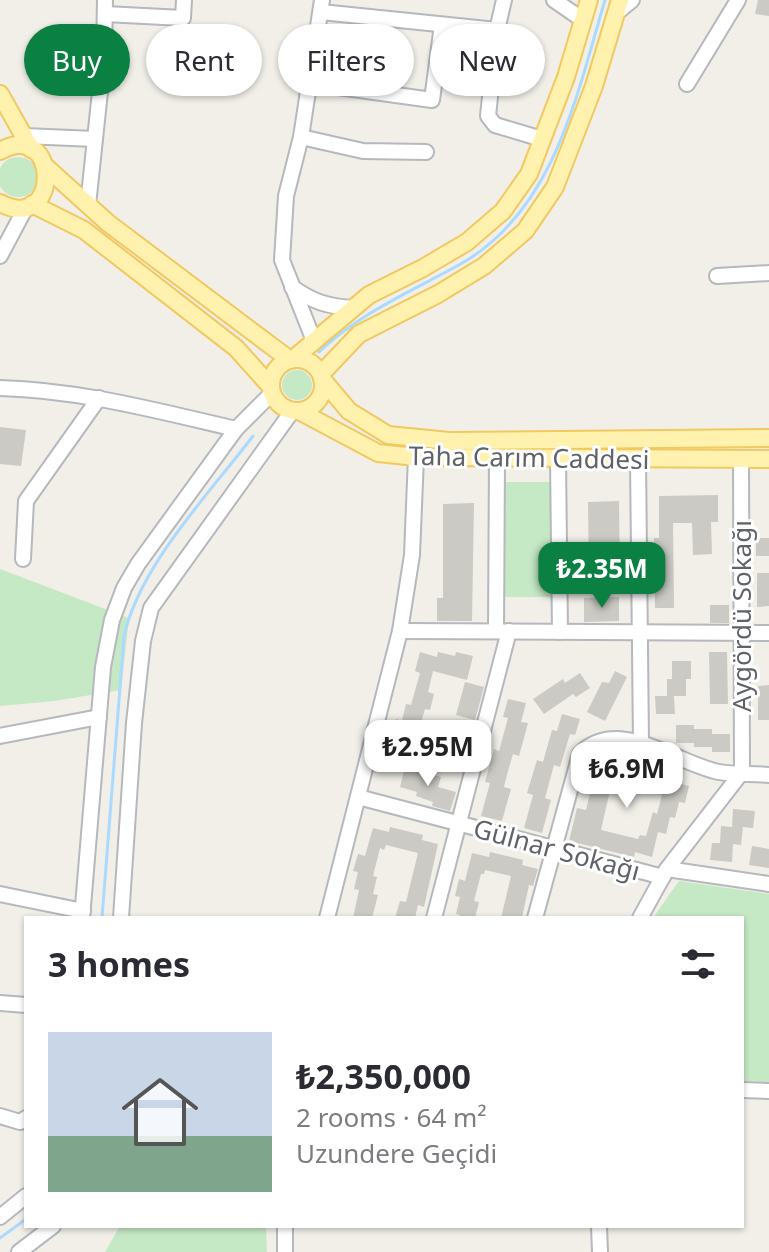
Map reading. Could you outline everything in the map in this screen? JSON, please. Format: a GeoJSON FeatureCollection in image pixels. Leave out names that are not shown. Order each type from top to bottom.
{"type":"FeatureCollection","features":[{"type":"Feature","properties":{"kind":"main road"},"geometry":{"type":"LineString","coordinates":[[272,390],[276,370],[369,295],[467,242],[503,211],[529,174],[566,77],[589,0]]}},
{"type":"Feature","properties":{"kind":"main road"},"geometry":{"type":"LineString","coordinates":[[29,205],[84,230],[236,348],[272,390],[280,405],[296,410],[315,403],[320,396],[321,376],[359,334],[438,294],[484,266],[525,231],[555,187],[594,86],[618,7]]}},
{"type":"Feature","properties":{"kind":"main road"},"geometry":{"type":"LineString","coordinates":[[0,94],[27,142],[46,167],[108,223],[292,360],[309,362],[321,376]]}},
{"type":"Feature","properties":{"kind":"main road"},"geometry":{"type":"LineString","coordinates":[[0,151],[27,142]]}},
{"type":"Feature","properties":{"kind":"main road"},"geometry":{"type":"LineString","coordinates":[[0,203],[13,208],[29,205],[43,194],[47,185],[46,167]]}},
{"type":"Feature","properties":{"kind":"main road","name":"Taha Carım Caddesi"},"geometry":{"type":"LineString","coordinates":[[321,376],[349,411],[388,435],[449,441],[769,438]]}},
{"type":"Feature","properties":{"kind":"main road","name":"Taha Carım Caddesi"},"geometry":{"type":"LineString","coordinates":[[296,410],[378,453],[416,457],[769,459]]}},
{"type":"Feature","properties":{"kind":"street"},"geometry":{"type":"LineString","coordinates":[[88,205],[104,54],[105,7],[183,18],[184,0]]}},
{"type":"Feature","properties":{"kind":"street"},"geometry":{"type":"LineString","coordinates":[[498,24],[504,0]]}},
{"type":"Feature","properties":{"kind":"street"},"geometry":{"type":"LineString","coordinates":[[554,0],[583,20]]}},
{"type":"Feature","properties":{"kind":"street"},"geometry":{"type":"LineString","coordinates":[[618,7],[632,0]]}},
{"type":"Feature","properties":{"kind":"street"},"geometry":{"type":"LineString","coordinates":[[687,84],[738,0]]}},
{"type":"Feature","properties":{"kind":"street"},"geometry":{"type":"LineString","coordinates":[[321,6],[436,24]]}},
{"type":"Feature","properties":{"kind":"street"},"geometry":{"type":"LineString","coordinates":[[307,96],[301,137],[286,196],[282,260],[314,341]]}},
{"type":"Feature","properties":{"kind":"street"},"geometry":{"type":"LineString","coordinates":[[403,96],[432,100],[433,96]]}},
{"type":"Feature","properties":{"kind":"street"},"geometry":{"type":"LineString","coordinates":[[490,96],[488,116],[495,125],[542,139]]}},
{"type":"Feature","properties":{"kind":"street"},"geometry":{"type":"LineString","coordinates":[[301,137],[363,151],[426,152]]}},
{"type":"Feature","properties":{"kind":"street"},"geometry":{"type":"LineString","coordinates":[[27,142],[95,139]]}},
{"type":"Feature","properties":{"kind":"street"},"geometry":{"type":"LineString","coordinates":[[0,256],[29,205]]}},
{"type":"Feature","properties":{"kind":"street"},"geometry":{"type":"LineString","coordinates":[[717,276],[769,273]]}},
{"type":"Feature","properties":{"kind":"street"},"geometry":{"type":"LineString","coordinates":[[291,285],[309,300],[331,307],[354,308]]}},
{"type":"Feature","properties":{"kind":"street"},"geometry":{"type":"LineString","coordinates":[[0,388],[99,398],[236,429]]}},
{"type":"Feature","properties":{"kind":"street"},"geometry":{"type":"LineString","coordinates":[[0,894],[82,914],[107,637],[124,588],[146,552],[236,429],[272,390]]}},
{"type":"Feature","properties":{"kind":"street"},"geometry":{"type":"LineString","coordinates":[[23,559],[26,501],[99,398]]}},
{"type":"Feature","properties":{"kind":"street"},"geometry":{"type":"LineString","coordinates":[[121,916],[134,723],[143,641],[151,608],[296,410]]}},
{"type":"Feature","properties":{"kind":"street"},"geometry":{"type":"LineString","coordinates":[[328,916],[400,631],[412,555],[416,457]]}},
{"type":"Feature","properties":{"kind":"street"},"geometry":{"type":"LineString","coordinates":[[435,916],[502,631],[497,458]]}},
{"type":"Feature","properties":{"kind":"street"},"geometry":{"type":"LineString","coordinates":[[558,459],[560,632]]}},
{"type":"Feature","properties":{"kind":"street"},"geometry":{"type":"LineString","coordinates":[[638,459],[641,743]]}},
{"type":"Feature","properties":{"kind":"street","name":"Aygördü Sokağı"},"geometry":{"type":"LineString","coordinates":[[741,459],[742,772]]}},
{"type":"Feature","properties":{"kind":"street"},"geometry":{"type":"LineString","coordinates":[[400,631],[769,633]]}},
{"type":"Feature","properties":{"kind":"street"},"geometry":{"type":"LineString","coordinates":[[0,736],[99,717]]}},
{"type":"Feature","properties":{"kind":"street"},"geometry":{"type":"LineString","coordinates":[[535,916],[580,754],[601,740],[641,743],[720,772],[769,775]]}},
{"type":"Feature","properties":{"kind":"street"},"geometry":{"type":"LineString","coordinates":[[641,916],[665,873],[742,772]]}},
{"type":"Feature","properties":{"kind":"street","name":"Gülnar Sokağı"},"geometry":{"type":"LineString","coordinates":[[358,797],[552,848],[665,873],[769,884]]}},
{"type":"Feature","properties":{"kind":"street"},"geometry":{"type":"LineString","coordinates":[[0,1003],[24,1005]]}},
{"type":"Feature","properties":{"kind":"street"},"geometry":{"type":"LineString","coordinates":[[744,1090],[769,1091]]}},
{"type":"Feature","properties":{"kind":"street"},"geometry":{"type":"LineString","coordinates":[[0,1116],[20,1122],[24,1119]]}},
{"type":"Feature","properties":{"kind":"street"},"geometry":{"type":"LineString","coordinates":[[0,1217],[24,1198]]}},
{"type":"Feature","properties":{"kind":"street"},"geometry":{"type":"LineString","coordinates":[[19,1252],[50,1228]]}},
{"type":"Feature","properties":{"kind":"street"},"geometry":{"type":"LineString","coordinates":[[285,1228],[285,1252]]}},
{"type":"Feature","properties":{"kind":"street"},"geometry":{"type":"LineString","coordinates":[[590,1252],[600,1252],[599,1228]]}},
{"type":"Feature","properties":{"kind":"green space"},"geometry":{"type":"Polygon","coordinates":[[[10,158],[26,158],[37,169],[37,185],[26,196],[10,196],[-1,185],[-1,169],[10,158]]]}},
{"type":"Feature","properties":{"kind":"green space"},"geometry":{"type":"Polygon","coordinates":[[[297,370],[308,374],[312,385],[308,396],[297,400],[286,396],[282,385],[286,374],[297,370]]]}},
{"type":"Feature","properties":{"kind":"green space"},"geometry":{"type":"Polygon","coordinates":[[[499,482],[551,482],[552,597],[501,597],[499,482]]]}},
{"type":"Feature","properties":{"kind":"green space"},"geometry":{"type":"Polygon","coordinates":[[[0,569],[129,618],[121,690],[0,706],[0,569]]]}},
{"type":"Feature","properties":{"kind":"green space"},"geometry":{"type":"Polygon","coordinates":[[[679,881],[769,894],[769,1082],[744,1081],[744,916],[654,916],[679,881]]]}},
{"type":"Feature","properties":{"kind":"green space"},"geometry":{"type":"Polygon","coordinates":[[[119,1228],[266,1228],[267,1252],[105,1252],[119,1228]]]}},
{"type":"Feature","properties":{"kind":"building"},"geometry":{"type":"Polygon","coordinates":[[[758,0],[769,0],[769,16],[755,14],[758,0]]]}},
{"type":"Feature","properties":{"kind":"building"},"geometry":{"type":"Polygon","coordinates":[[[0,427],[26,430],[21,466],[0,464],[0,427]]]}},
{"type":"Feature","properties":{"kind":"building"},"geometry":{"type":"Polygon","coordinates":[[[718,495],[718,522],[711,522],[712,554],[693,555],[692,523],[673,523],[674,608],[655,608],[654,538],[659,538],[659,496],[718,495]]]}},
{"type":"Feature","properties":{"kind":"building"},"geometry":{"type":"Polygon","coordinates":[[[619,501],[620,580],[589,580],[588,502],[619,501]]]}},
{"type":"Feature","properties":{"kind":"building"},"geometry":{"type":"Polygon","coordinates":[[[474,503],[472,621],[437,621],[437,598],[443,598],[443,504],[474,503]]]}},
{"type":"Feature","properties":{"kind":"building"},"geometry":{"type":"Polygon","coordinates":[[[756,538],[769,538],[769,556],[756,556],[756,538]]]}},
{"type":"Feature","properties":{"kind":"building"},"geometry":{"type":"Polygon","coordinates":[[[757,573],[769,573],[769,606],[757,607],[757,573]]]}},
{"type":"Feature","properties":{"kind":"building"},"geometry":{"type":"Polygon","coordinates":[[[619,597],[619,621],[584,622],[584,598],[619,597]]]}},
{"type":"Feature","properties":{"kind":"building"},"geometry":{"type":"Polygon","coordinates":[[[710,605],[729,605],[729,623],[710,623],[710,605]]]}},
{"type":"Feature","properties":{"kind":"building"},"geometry":{"type":"Polygon","coordinates":[[[420,652],[437,657],[438,652],[473,656],[467,680],[433,671],[428,692],[434,694],[430,710],[425,709],[420,726],[415,724],[406,758],[387,753],[396,719],[402,721],[406,704],[411,705],[420,673],[415,671],[420,652]]]}},
{"type":"Feature","properties":{"kind":"building"},"geometry":{"type":"Polygon","coordinates":[[[709,652],[727,652],[728,704],[710,704],[709,652]]]}},
{"type":"Feature","properties":{"kind":"building"},"geometry":{"type":"Polygon","coordinates":[[[672,661],[691,661],[691,679],[686,679],[686,696],[674,696],[675,714],[656,714],[655,696],[667,696],[667,679],[672,679],[672,661]]]}},
{"type":"Feature","properties":{"kind":"building"},"geometry":{"type":"Polygon","coordinates":[[[615,671],[627,677],[605,721],[587,712],[602,682],[609,683],[615,671]]]}},
{"type":"Feature","properties":{"kind":"building"},"geometry":{"type":"Polygon","coordinates":[[[580,673],[590,688],[576,697],[573,694],[544,714],[533,699],[563,679],[565,683],[580,673]]]}},
{"type":"Feature","properties":{"kind":"building"},"geometry":{"type":"Polygon","coordinates":[[[465,682],[484,687],[475,720],[456,715],[465,682]]]}},
{"type":"Feature","properties":{"kind":"building"},"geometry":{"type":"Polygon","coordinates":[[[769,685],[769,720],[758,720],[758,686],[769,685]]]}},
{"type":"Feature","properties":{"kind":"building"},"geometry":{"type":"Polygon","coordinates":[[[508,699],[526,703],[521,722],[528,723],[519,756],[513,754],[508,771],[504,787],[511,789],[502,821],[481,816],[490,783],[485,782],[494,749],[499,751],[508,718],[503,717],[508,699]]]}},
{"type":"Feature","properties":{"kind":"building"},"geometry":{"type":"Polygon","coordinates":[[[562,714],[580,719],[575,735],[570,734],[560,767],[554,765],[545,798],[551,800],[542,833],[524,828],[533,795],[527,793],[537,760],[543,762],[552,730],[557,731],[562,714]]]}},
{"type":"Feature","properties":{"kind":"building"},"geometry":{"type":"Polygon","coordinates":[[[676,725],[712,729],[712,734],[730,734],[730,752],[712,752],[712,747],[694,747],[694,743],[676,743],[676,725]]]}},
{"type":"Feature","properties":{"kind":"building"},"geometry":{"type":"Polygon","coordinates":[[[445,733],[463,738],[454,772],[436,767],[445,733]]]}},
{"type":"Feature","properties":{"kind":"building"},"geometry":{"type":"Polygon","coordinates":[[[611,756],[646,765],[645,771],[662,775],[661,779],[689,786],[685,803],[679,802],[675,818],[670,817],[666,834],[658,832],[652,857],[635,852],[634,857],[569,841],[577,808],[586,810],[594,777],[612,781],[601,830],[638,839],[640,835],[646,836],[653,812],[657,814],[662,795],[640,789],[641,784],[606,775],[611,756]]]}},
{"type":"Feature","properties":{"kind":"building"},"geometry":{"type":"Polygon","coordinates":[[[405,767],[441,777],[438,787],[456,792],[450,811],[432,806],[433,802],[416,796],[417,792],[400,787],[405,767]]]}},
{"type":"Feature","properties":{"kind":"building"},"geometry":{"type":"Polygon","coordinates":[[[733,809],[755,811],[753,828],[743,827],[741,845],[733,844],[732,862],[710,860],[712,843],[720,843],[721,826],[732,827],[733,809]]]}},
{"type":"Feature","properties":{"kind":"building"},"geometry":{"type":"Polygon","coordinates":[[[390,827],[423,835],[422,840],[438,844],[424,907],[418,905],[415,916],[396,916],[400,901],[406,902],[418,853],[386,845],[384,850],[380,848],[373,876],[377,877],[373,894],[378,895],[373,916],[353,916],[359,890],[354,889],[358,872],[353,871],[358,854],[365,856],[373,828],[389,832],[390,827]]]}},
{"type":"Feature","properties":{"kind":"building"},"geometry":{"type":"Polygon","coordinates":[[[752,846],[769,849],[769,868],[749,865],[752,846]]]}},
{"type":"Feature","properties":{"kind":"building"},"geometry":{"type":"Polygon","coordinates":[[[490,852],[523,860],[522,865],[538,869],[533,886],[529,885],[522,916],[501,916],[511,876],[485,870],[481,874],[474,901],[479,902],[476,916],[456,914],[460,897],[455,896],[459,879],[465,881],[472,853],[489,857],[490,852]]]}},
{"type":"Feature","properties":{"kind":"waterway"},"geometry":{"type":"LineString","coordinates":[[319,352],[370,313],[464,262],[495,239],[520,212],[558,146],[605,0]]}},
{"type":"Feature","properties":{"kind":"waterway"},"geometry":{"type":"LineString","coordinates":[[102,916],[124,636],[132,609],[178,531],[253,436]]}},
{"type":"Feature","properties":{"kind":"waterway"},"geometry":{"type":"LineString","coordinates":[[0,1238],[24,1220]]}}]}
